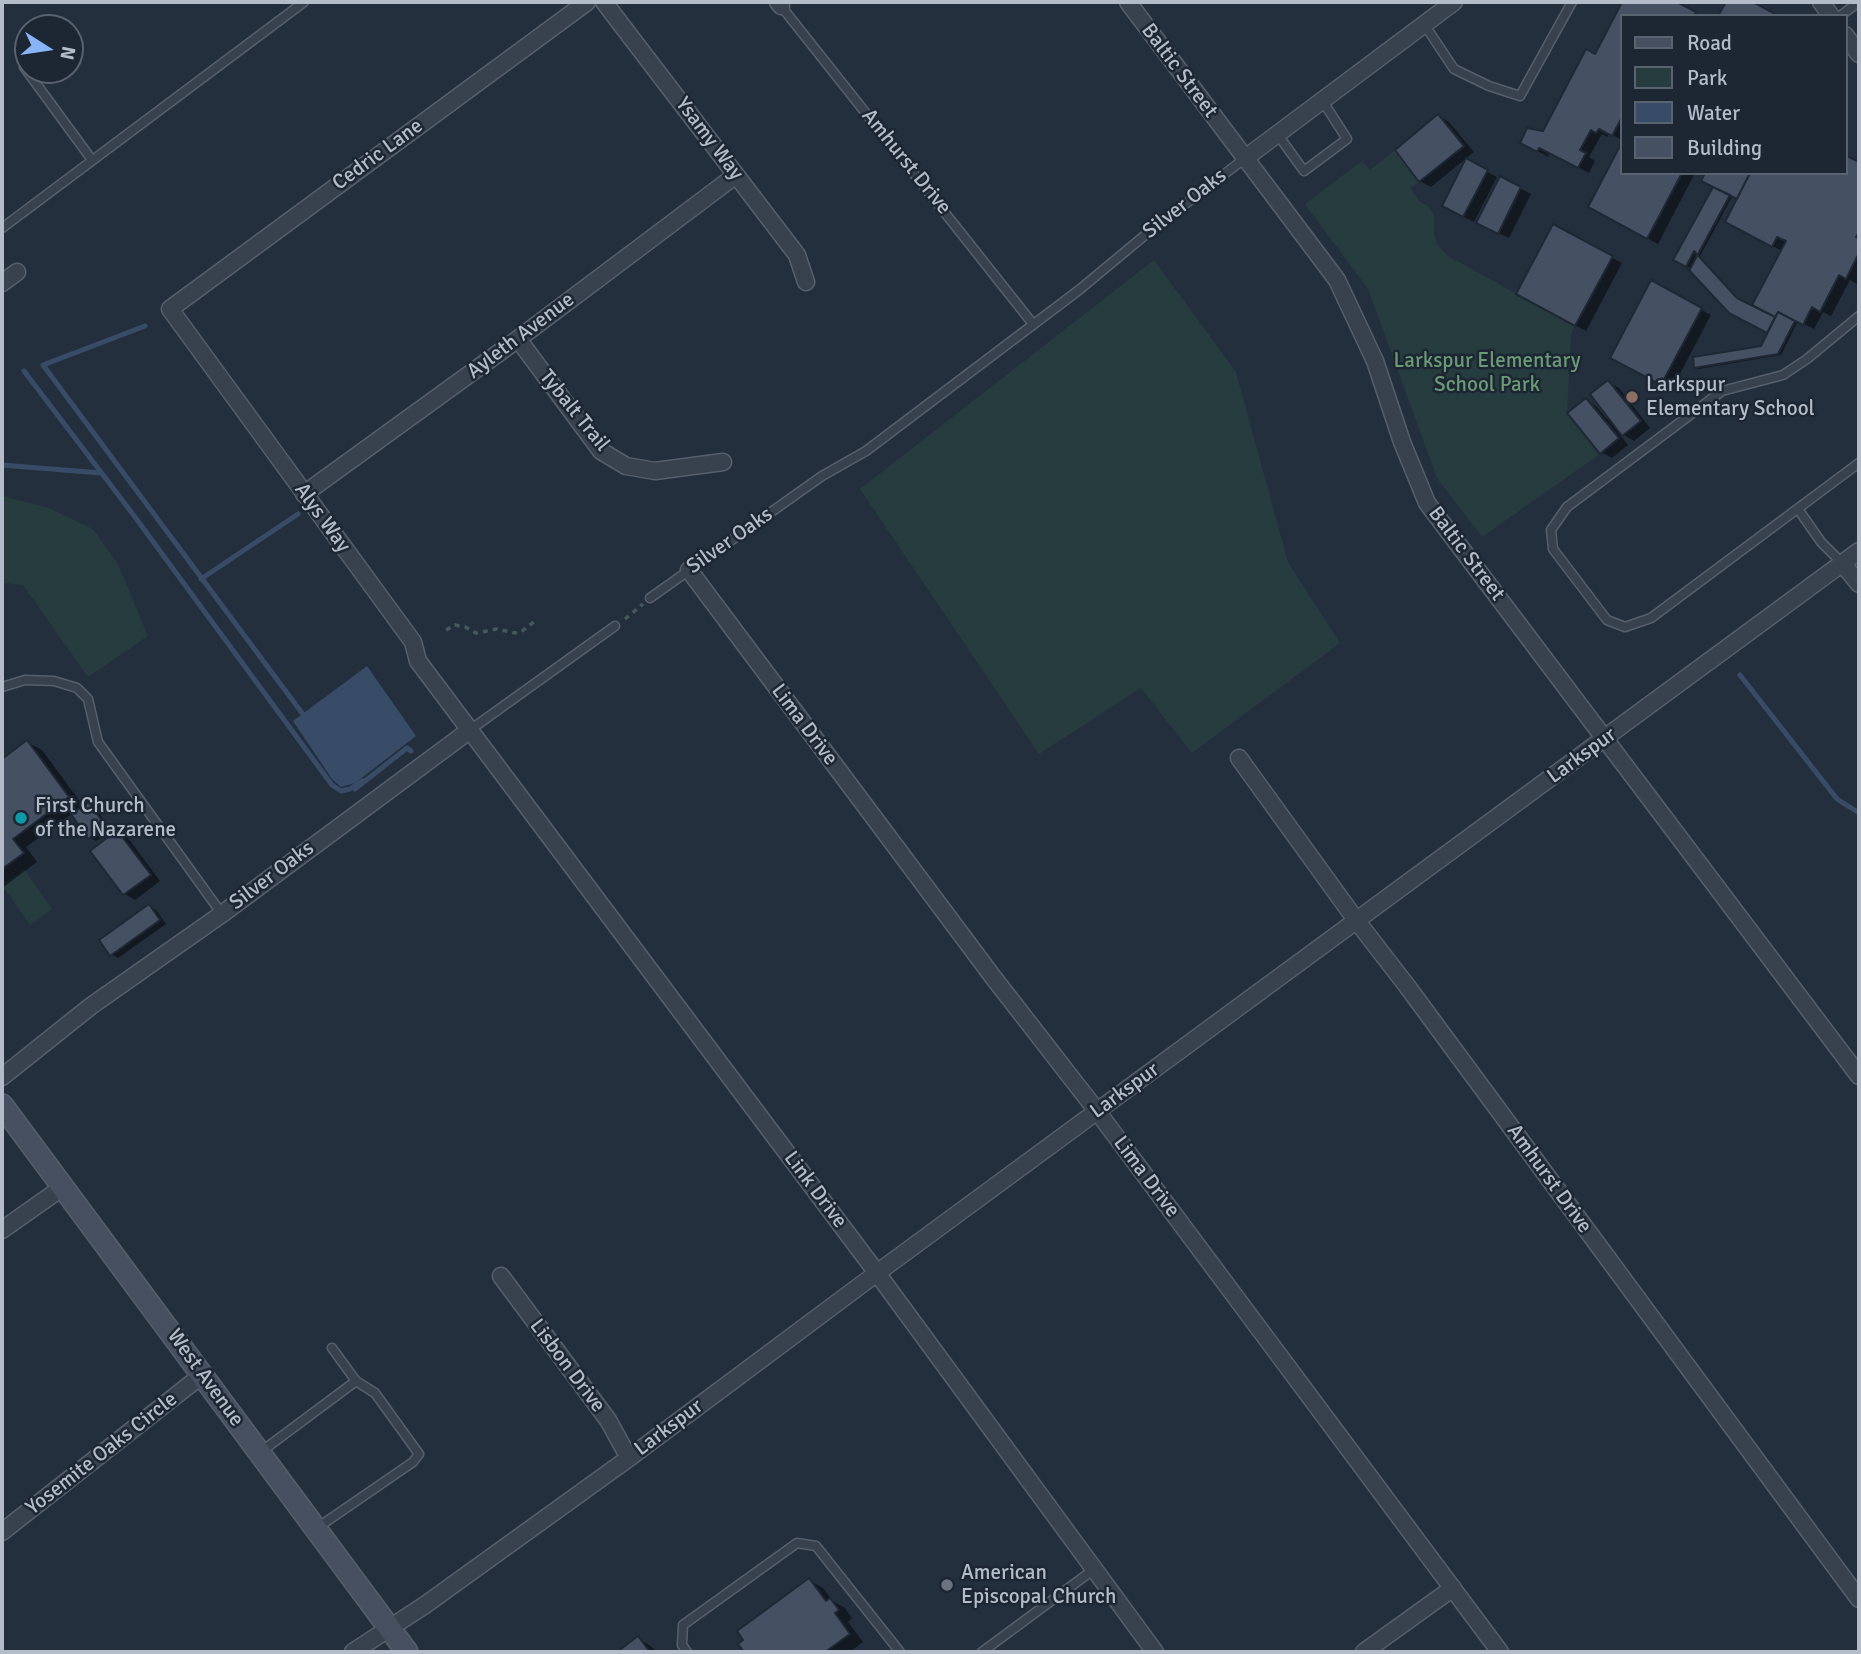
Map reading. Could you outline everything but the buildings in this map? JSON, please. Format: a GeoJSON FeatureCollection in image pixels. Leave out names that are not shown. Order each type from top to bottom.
{"type":"FeatureCollection","features":[{"type":"Feature","properties":{"kind":"main road","name":"West Avenue"},"geometry":{"type":"LineString","coordinates":[[2,1105],[407,1652]]}},
{"type":"Feature","properties":{"kind":"street","name":"Cedric Lane"},"geometry":{"type":"LineString","coordinates":[[170,309],[587,2]]}},
{"type":"Feature","properties":{"kind":"street","name":"Ysamy Way"},"geometry":{"type":"LineString","coordinates":[[604,2],[797,255],[806,282]]}},
{"type":"Feature","properties":{"kind":"street","name":"Baltic Street"},"geometry":{"type":"LineString","coordinates":[[1128,2],[1337,280],[1375,361],[1402,442],[1427,503],[1859,1076]]}},
{"type":"Feature","properties":{"kind":"street","name":"Silver Oaks"},"geometry":{"type":"LineString","coordinates":[[1244,159],[1454,2]]}},
{"type":"Feature","properties":{"kind":"street"},"geometry":{"type":"LineString","coordinates":[[1847,38],[1859,54]]}},
{"type":"Feature","properties":{"kind":"street","name":"Ayleth Avenue"},"geometry":{"type":"LineString","coordinates":[[304,494],[518,339],[736,174]]}},
{"type":"Feature","properties":{"kind":"street"},"geometry":{"type":"LineString","coordinates":[[2,283],[17,272]]}},
{"type":"Feature","properties":{"kind":"street","name":"Alys Way"},"geometry":{"type":"LineString","coordinates":[[170,309],[413,642],[418,661],[470,730]]}},
{"type":"Feature","properties":{"kind":"street","name":"Tybalt Trail"},"geometry":{"type":"LineString","coordinates":[[518,339],[601,450],[626,466],[655,471],[723,462]]}},
{"type":"Feature","properties":{"kind":"street","name":"Larkspur"},"geometry":{"type":"LineString","coordinates":[[353,1652],[629,1458],[1859,551]]}},
{"type":"Feature","properties":{"kind":"street"},"geometry":{"type":"LineString","coordinates":[[1842,564],[1859,584]]}},
{"type":"Feature","properties":{"kind":"street","name":"Lima Drive"},"geometry":{"type":"LineString","coordinates":[[689,570],[1500,1652]]}},
{"type":"Feature","properties":{"kind":"street","name":"Silver Oaks"},"geometry":{"type":"LineString","coordinates":[[2,1076],[91,1006],[222,914],[470,730]]}},
{"type":"Feature","properties":{"kind":"street","name":"Link Drive"},"geometry":{"type":"LineString","coordinates":[[470,730],[877,1273],[1156,1652]]}},
{"type":"Feature","properties":{"kind":"street","name":"Amhurst Drive"},"geometry":{"type":"LineString","coordinates":[[1239,758],[1859,1599]]}},
{"type":"Feature","properties":{"kind":"street"},"geometry":{"type":"LineString","coordinates":[[2,1230],[63,1186]]}},
{"type":"Feature","properties":{"kind":"street","name":"Lisbon Drive"},"geometry":{"type":"LineString","coordinates":[[501,1276],[608,1420],[629,1458]]}},
{"type":"Feature","properties":{"kind":"street","name":"Yosemite Oaks Circle"},"geometry":{"type":"LineString","coordinates":[[2,1532],[202,1375]]}},
{"type":"Feature","properties":{"kind":"street"},"geometry":{"type":"LineString","coordinates":[[1364,1652],[1453,1588]]}},
{"type":"Feature","properties":{"kind":"lane"},"geometry":{"type":"LineString","coordinates":[[2,228],[304,2]]}},
{"type":"Feature","properties":{"kind":"lane"},"geometry":{"type":"LineString","coordinates":[[1424,24],[1454,69],[1489,86],[1520,96],[1572,2]]}},
{"type":"Feature","properties":{"kind":"lane"},"geometry":{"type":"LineString","coordinates":[[1843,14],[1859,2]]}},
{"type":"Feature","properties":{"kind":"lane","name":"Amhurst Drive"},"geometry":{"type":"LineString","coordinates":[[779,4],[1033,324]]}},
{"type":"Feature","properties":{"kind":"lane"},"geometry":{"type":"LineString","coordinates":[[36,84],[92,160]]}},
{"type":"Feature","properties":{"kind":"lane"},"geometry":{"type":"LineString","coordinates":[[1278,135],[1304,171],[1347,139],[1322,100]]}},
{"type":"Feature","properties":{"kind":"lane","name":"Silver Oaks"},"geometry":{"type":"LineString","coordinates":[[650,598],[822,476],[866,451],[1244,159]]}},
{"type":"Feature","properties":{"kind":"lane"},"geometry":{"type":"LineString","coordinates":[[1859,316],[1807,359],[1783,374],[1722,391],[1567,507],[1551,530],[1553,549],[1607,620],[1625,627],[1651,618],[1859,463]]}},
{"type":"Feature","properties":{"kind":"lane"},"geometry":{"type":"LineString","coordinates":[[1798,509],[1821,542],[1842,564]]}},
{"type":"Feature","properties":{"kind":"lane","name":"Silver Oaks"},"geometry":{"type":"LineString","coordinates":[[470,730],[615,626]]}},
{"type":"Feature","properties":{"kind":"lane"},"geometry":{"type":"LineString","coordinates":[[2,687],[25,680],[54,681],[76,688],[88,699],[98,742],[222,914]]}},
{"type":"Feature","properties":{"kind":"lane"},"geometry":{"type":"LineString","coordinates":[[316,1529],[412,1462],[419,1454],[375,1393],[356,1381],[332,1348]]}},
{"type":"Feature","properties":{"kind":"lane"},"geometry":{"type":"LineString","coordinates":[[259,1452],[356,1381]]}},
{"type":"Feature","properties":{"kind":"lane"},"geometry":{"type":"LineString","coordinates":[[688,1652],[682,1645],[683,1625],[797,1543],[816,1546],[900,1652]]}},
{"type":"Feature","properties":{"kind":"lane"},"geometry":{"type":"LineString","coordinates":[[982,1652],[1094,1570]]}},
{"type":"Feature","properties":{"kind":"path"},"geometry":{"type":"LineString","coordinates":[[615,626],[650,598]]}},
{"type":"Feature","properties":{"kind":"path"},"geometry":{"type":"LineString","coordinates":[[446,630],[455,625],[476,633],[497,629],[515,634],[535,621]]}},
{"type":"Feature","properties":{"kind":"green space","name":"Larkspur Elementary School Park"},"geometry":{"type":"Polygon","coordinates":[[[1395,150],[1419,182],[1410,188],[1434,216],[1437,244],[1448,256],[1575,326],[1571,334],[1567,413],[1600,454],[1482,537],[1437,478],[1368,289],[1305,204],[1362,161],[1370,170],[1395,150]]]}},
{"type":"Feature","properties":{"kind":"green space"},"geometry":{"type":"Polygon","coordinates":[[[1154,260],[1236,372],[1288,562],[1340,643],[1192,753],[1141,688],[1039,754],[860,489],[1154,260]]]}},
{"type":"Feature","properties":{"kind":"green space"},"geometry":{"type":"Polygon","coordinates":[[[2,496],[49,508],[93,529],[118,564],[148,636],[88,677],[23,585],[2,583],[2,496]]]}},
{"type":"Feature","properties":{"kind":"green space"},"geometry":{"type":"Polygon","coordinates":[[[24,869],[52,909],[30,925],[2,885],[24,869]]]}},
{"type":"Feature","properties":{"kind":"water"},"geometry":{"type":"Polygon","coordinates":[[[367,666],[416,736],[355,783],[341,787],[332,779],[293,721],[367,666]]]}},
{"type":"Feature","properties":{"kind":"waterway"},"geometry":{"type":"LineString","coordinates":[[145,326],[43,365],[305,717]]}},
{"type":"Feature","properties":{"kind":"waterway"},"geometry":{"type":"LineString","coordinates":[[24,371],[332,785],[341,791],[362,781],[355,789],[407,748],[411,751]]}},
{"type":"Feature","properties":{"kind":"waterway"},"geometry":{"type":"LineString","coordinates":[[2,465],[101,473]]}},
{"type":"Feature","properties":{"kind":"waterway"},"geometry":{"type":"LineString","coordinates":[[201,579],[298,514]]}},
{"type":"Feature","properties":{"kind":"waterway"},"geometry":{"type":"LineString","coordinates":[[1740,675],[1837,799],[1859,813]]}},
{"type":"Feature","properties":{"kind":"place","name":"Larkspur Elementary School"},"geometry":{"type":"Point","coordinates":[1632,397]}},
{"type":"Feature","properties":{"kind":"place","name":"First Church of the Nazarene"},"geometry":{"type":"Point","coordinates":[21,818]}},
{"type":"Feature","properties":{"kind":"place","name":"American Episcopal Church"},"geometry":{"type":"Point","coordinates":[947,1585]}}]}
